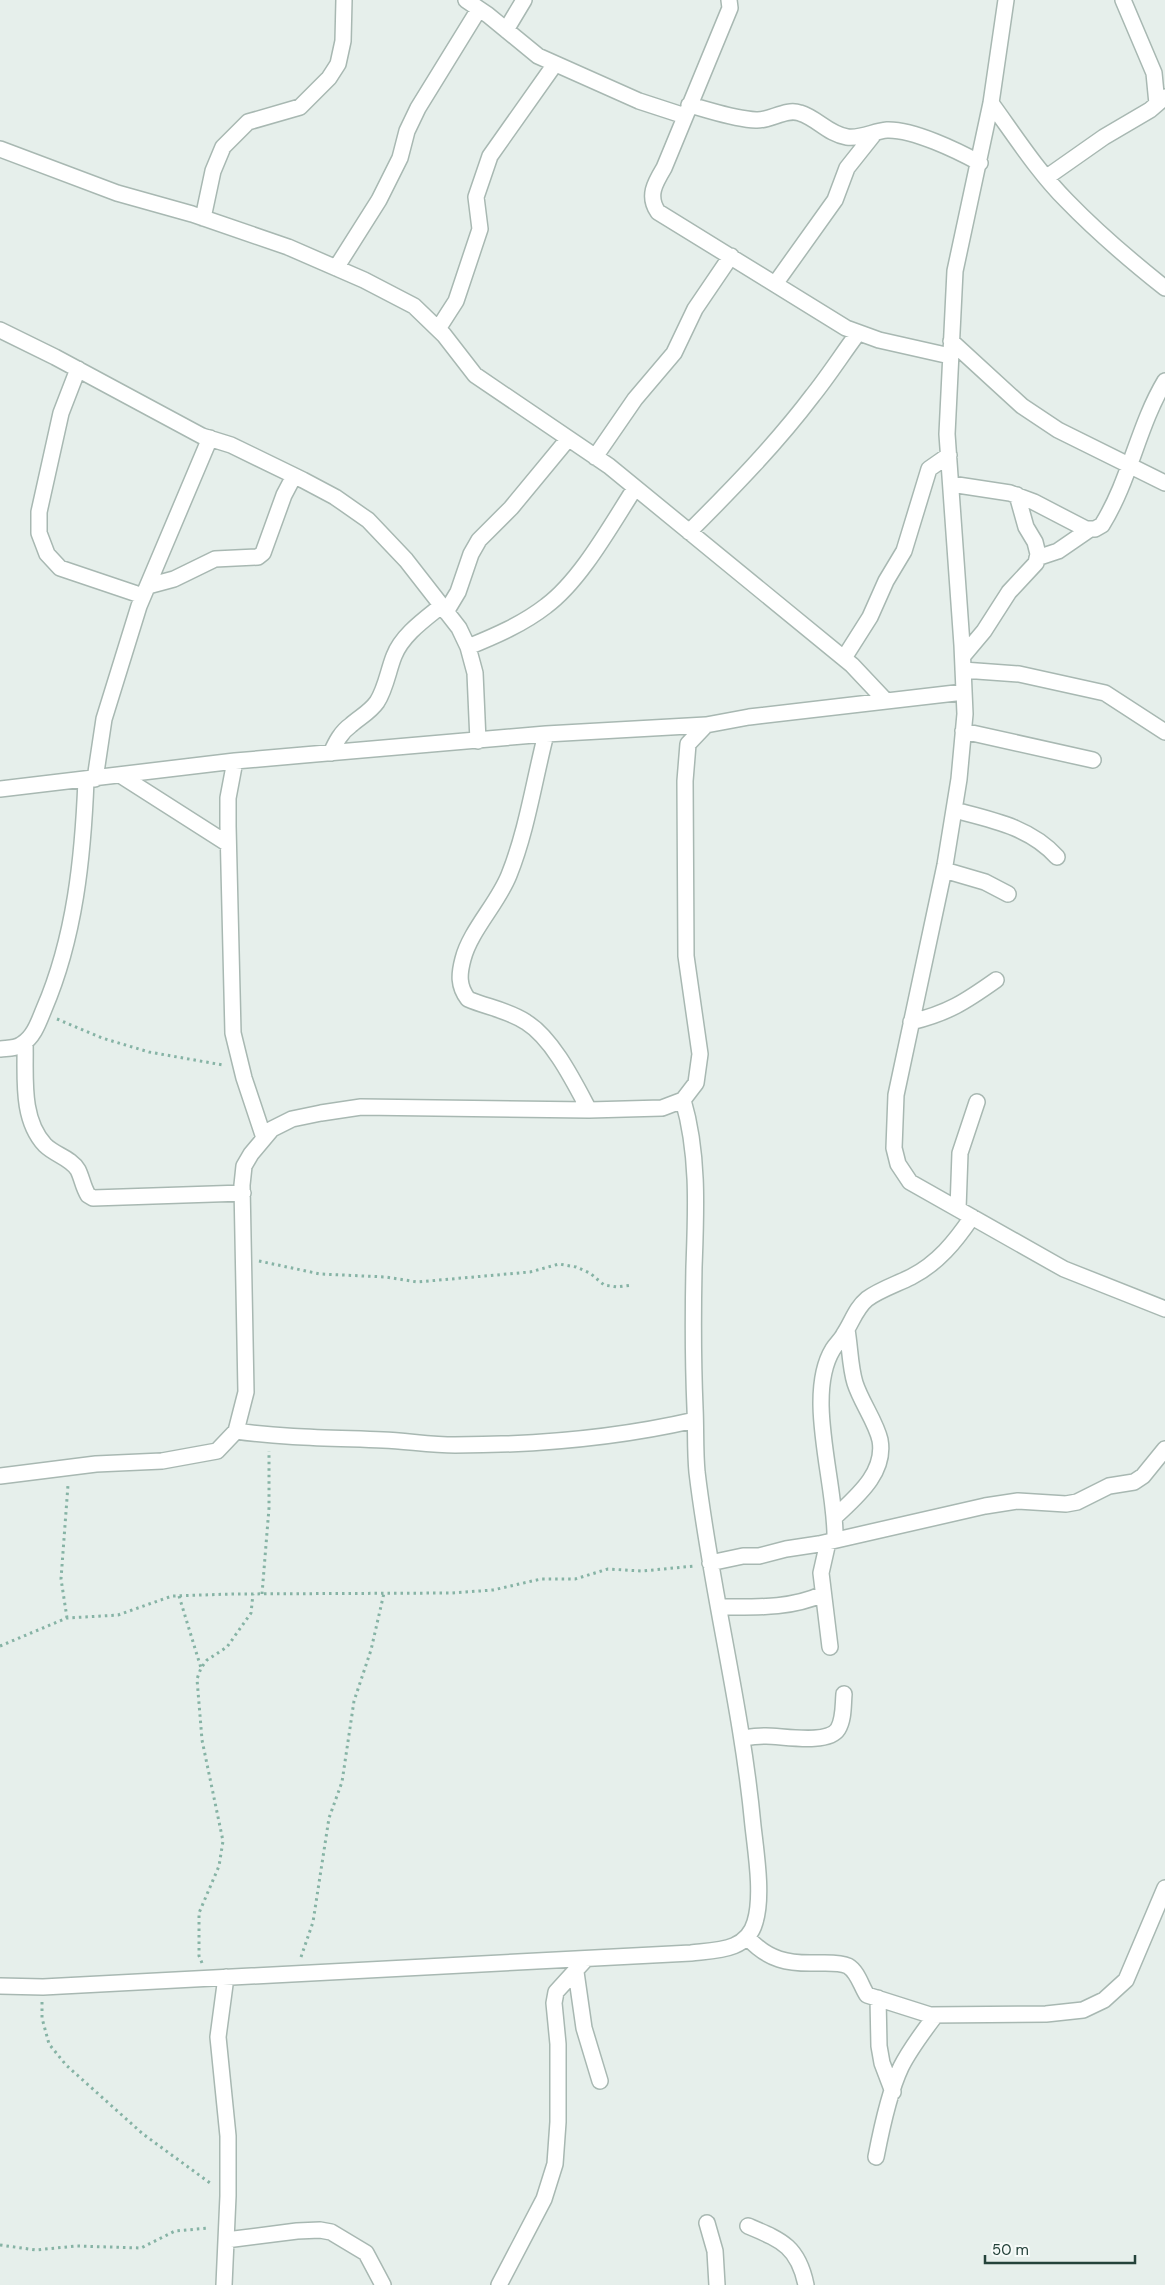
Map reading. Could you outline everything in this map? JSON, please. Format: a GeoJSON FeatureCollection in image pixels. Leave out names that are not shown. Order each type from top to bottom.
{"type":"FeatureCollection","features":[{"type":"Feature","properties":{"kind":"street"},"geometry":{"type":"LineString","coordinates":[[203,218],[213,171],[223,147],[248,122],[300,107],[329,78],[338,64],[342,41],[344,0]]}},
{"type":"Feature","properties":{"kind":"street"},"geometry":{"type":"LineString","coordinates":[[466,0],[538,56],[639,101],[757,121],[791,111],[801,113],[838,136],[849,138],[887,130],[900,132],[951,147],[980,163]]}},
{"type":"Feature","properties":{"kind":"street"},"geometry":{"type":"LineString","coordinates":[[506,30],[524,0]]}},
{"type":"Feature","properties":{"kind":"street"},"geometry":{"type":"LineString","coordinates":[[729,0],[730,8],[664,168],[651,194],[652,204],[658,212],[846,328],[879,340],[951,348],[1022,406],[1058,430],[1130,468],[1165,483]]}},
{"type":"Feature","properties":{"kind":"street"},"geometry":{"type":"LineString","coordinates":[[1006,0],[980,163],[955,271],[947,434],[963,663],[964,731],[944,870],[896,1095],[894,1148],[898,1164],[910,1182],[1064,1269],[1165,1310]]}},
{"type":"Feature","properties":{"kind":"street"},"geometry":{"type":"LineString","coordinates":[[1046,178],[1104,137],[1161,101],[1154,73],[1123,0]]}},
{"type":"Feature","properties":{"kind":"street"},"geometry":{"type":"LineString","coordinates":[[336,268],[379,200],[400,158],[407,131],[418,108],[479,9]]}},
{"type":"Feature","properties":{"kind":"street"},"geometry":{"type":"LineString","coordinates":[[438,329],[456,301],[480,229],[476,197],[490,156],[555,64]]}},
{"type":"Feature","properties":{"kind":"street"},"geometry":{"type":"LineString","coordinates":[[991,103],[1046,178],[1066,200],[1141,269],[1165,288]]}},
{"type":"Feature","properties":{"kind":"street"},"geometry":{"type":"LineString","coordinates":[[775,284],[835,200],[847,168],[874,134]]}},
{"type":"Feature","properties":{"kind":"street"},"geometry":{"type":"LineString","coordinates":[[0,149],[117,193],[203,218],[288,247],[414,306],[438,329],[475,374],[595,457],[636,488],[844,658],[885,700]]}},
{"type":"Feature","properties":{"kind":"street"},"geometry":{"type":"LineString","coordinates":[[595,457],[635,399],[674,353],[695,309],[732,256]]}},
{"type":"Feature","properties":{"kind":"street"},"geometry":{"type":"LineString","coordinates":[[0,330],[210,438],[231,445],[294,476],[335,498],[368,520],[406,560],[459,628],[468,647],[475,673],[478,741]]}},
{"type":"Feature","properties":{"kind":"street"},"geometry":{"type":"LineString","coordinates":[[689,532],[742,478],[785,430],[812,397],[858,333]]}},
{"type":"Feature","properties":{"kind":"street"},"geometry":{"type":"LineString","coordinates":[[78,369],[60,413],[39,512],[39,533],[47,554],[60,568],[145,591],[215,559],[258,557],[263,553],[284,495],[294,476]]}},
{"type":"Feature","properties":{"kind":"street"},"geometry":{"type":"LineString","coordinates":[[1037,558],[1058,551],[1090,529],[1102,525],[1158,410],[1165,381]]}},
{"type":"Feature","properties":{"kind":"street"},"geometry":{"type":"LineString","coordinates":[[0,1049],[14,1048],[31,1036],[53,989],[75,898],[90,779],[104,719],[145,591],[210,438]]}},
{"type":"Feature","properties":{"kind":"street"},"geometry":{"type":"LineString","coordinates":[[331,753],[338,738],[349,726],[371,710],[378,701],[385,687],[394,655],[404,641],[419,624],[444,609],[465,576],[471,554],[479,540],[511,508],[568,439]]}},
{"type":"Feature","properties":{"kind":"street"},"geometry":{"type":"LineString","coordinates":[[844,658],[870,617],[886,581],[904,551],[929,469],[949,455]]}},
{"type":"Feature","properties":{"kind":"street"},"geometry":{"type":"LineString","coordinates":[[951,484],[981,487],[1017,496],[1034,502],[1086,529],[1090,529]]}},
{"type":"Feature","properties":{"kind":"street"},"geometry":{"type":"LineString","coordinates":[[468,647],[500,634],[546,606],[570,584],[636,488]]}},
{"type":"Feature","properties":{"kind":"street"},"geometry":{"type":"LineString","coordinates":[[963,663],[1009,592],[1036,563],[1035,542],[1026,527],[1017,496]]}},
{"type":"Feature","properties":{"kind":"street"},"geometry":{"type":"LineString","coordinates":[[963,663],[1105,693],[1165,732]]}},
{"type":"Feature","properties":{"kind":"street"},"geometry":{"type":"LineString","coordinates":[[0,789],[235,761],[546,734],[706,725],[749,717],[964,692]]}},
{"type":"Feature","properties":{"kind":"street"},"geometry":{"type":"LineString","coordinates":[[0,1476],[96,1464],[162,1461],[217,1452],[236,1431],[246,1392],[244,1166],[272,1130],[292,1119],[361,1106],[470,1106],[589,1110],[662,1108],[684,1100],[696,1083],[700,1054],[686,956],[685,781],[688,744],[706,725]]}},
{"type":"Feature","properties":{"kind":"street"},"geometry":{"type":"LineString","coordinates":[[964,731],[1093,760]]}},
{"type":"Feature","properties":{"kind":"street"},"geometry":{"type":"LineString","coordinates":[[546,734],[523,834],[509,876],[463,956],[459,980],[462,991],[468,998],[518,1018],[539,1032],[575,1083],[589,1110]]}},
{"type":"Feature","properties":{"kind":"street"},"geometry":{"type":"LineString","coordinates":[[235,761],[228,798],[233,1033],[264,1138]]}},
{"type":"Feature","properties":{"kind":"street"},"geometry":{"type":"LineString","coordinates":[[120,775],[228,844]]}},
{"type":"Feature","properties":{"kind":"street"},"geometry":{"type":"LineString","coordinates":[[954,810],[1013,826],[1034,836],[1058,857]]}},
{"type":"Feature","properties":{"kind":"street"},"geometry":{"type":"LineString","coordinates":[[944,870],[985,882],[1008,894]]}},
{"type":"Feature","properties":{"kind":"street"},"geometry":{"type":"LineString","coordinates":[[911,1022],[938,1016],[960,1006],[996,980]]}},
{"type":"Feature","properties":{"kind":"street"},"geometry":{"type":"LineString","coordinates":[[25,1042],[26,1096],[29,1112],[45,1145],[72,1163],[78,1171],[88,1195],[93,1198],[243,1193]]}},
{"type":"Feature","properties":{"kind":"street"},"geometry":{"type":"LineString","coordinates":[[0,1986],[43,1987],[691,1953],[728,1948],[748,1938],[756,1921],[757,1871],[748,1776],[710,1562],[697,1469],[692,1329],[696,1204],[691,1128],[684,1100]]}},
{"type":"Feature","properties":{"kind":"street"},"geometry":{"type":"LineString","coordinates":[[958,1209],[960,1153],[977,1102]]}},
{"type":"Feature","properties":{"kind":"street"},"geometry":{"type":"LineString","coordinates":[[830,1646],[821,1573],[831,1541],[835,1517],[821,1399],[825,1371],[832,1350],[847,1330],[858,1306],[933,1263],[952,1245],[972,1217]]}},
{"type":"Feature","properties":{"kind":"street"},"geometry":{"type":"LineString","coordinates":[[835,1517],[857,1498],[870,1480],[878,1459],[880,1440],[855,1382],[847,1330]]}},
{"type":"Feature","properties":{"kind":"street"},"geometry":{"type":"LineString","coordinates":[[236,1431],[269,1436],[453,1445],[527,1443],[596,1438],[657,1429],[695,1420]]}},
{"type":"Feature","properties":{"kind":"street"},"geometry":{"type":"LineString","coordinates":[[710,1562],[743,1556],[759,1556],[985,1506],[1018,1501],[1066,1504],[1077,1502],[1109,1486],[1134,1482],[1143,1476],[1165,1450]]}},
{"type":"Feature","properties":{"kind":"street"},"geometry":{"type":"LineString","coordinates":[[719,1607],[778,1606],[805,1602],[824,1594]]}},
{"type":"Feature","properties":{"kind":"street"},"geometry":{"type":"LineString","coordinates":[[742,1738],[765,1736],[810,1739],[833,1734],[842,1718],[844,1694]]}},
{"type":"Feature","properties":{"kind":"street"},"geometry":{"type":"LineString","coordinates":[[748,1938],[758,1950],[770,1958],[790,1962],[827,1962],[847,1966],[856,1975],[868,1995],[935,2016],[1046,2014],[1083,2010],[1104,2000],[1126,1980],[1165,1888]]}},
{"type":"Feature","properties":{"kind":"street"},"geometry":{"type":"LineString","coordinates":[[500,2285],[544,2199],[555,2164],[558,2122],[558,2044],[554,2003],[556,1992],[561,1984],[576,1972],[586,1958]]}},
{"type":"Feature","properties":{"kind":"street"},"geometry":{"type":"LineString","coordinates":[[576,1972],[584,2028],[600,2081]]}},
{"type":"Feature","properties":{"kind":"street"},"geometry":{"type":"LineString","coordinates":[[219,1978],[218,2037],[228,2136],[228,2196],[224,2285]]}},
{"type":"Feature","properties":{"kind":"street"},"geometry":{"type":"LineString","coordinates":[[878,1998],[879,2046],[882,2063],[893,2092]]}},
{"type":"Feature","properties":{"kind":"street"},"geometry":{"type":"LineString","coordinates":[[876,2157],[881,2130],[900,2069],[912,2047],[935,2016]]}},
{"type":"Feature","properties":{"kind":"street"},"geometry":{"type":"LineString","coordinates":[[707,2223],[715,2251],[717,2285]]}},
{"type":"Feature","properties":{"kind":"street"},"geometry":{"type":"LineString","coordinates":[[748,2226],[786,2244],[799,2262],[806,2285]]}},
{"type":"Feature","properties":{"kind":"street"},"geometry":{"type":"LineString","coordinates":[[226,2234],[320,2230],[331,2232],[366,2253],[383,2285]]}},
{"type":"Feature","properties":{"kind":"path"},"geometry":{"type":"LineString","coordinates":[[42,1014],[69,1023],[102,1038],[149,1052],[242,1068]]}},
{"type":"Feature","properties":{"kind":"path"},"geometry":{"type":"LineString","coordinates":[[244,1260],[262,1261],[320,1274],[386,1277],[417,1282],[530,1272],[559,1264],[571,1265],[590,1273],[604,1285],[617,1287],[632,1285]]}},
{"type":"Feature","properties":{"kind":"path"},"geometry":{"type":"LineString","coordinates":[[262,1594],[269,1508],[269,1436]]}},
{"type":"Feature","properties":{"kind":"path"},"geometry":{"type":"LineString","coordinates":[[67,1618],[60,1579],[70,1467]]}},
{"type":"Feature","properties":{"kind":"path"},"geometry":{"type":"LineString","coordinates":[[0,1646],[67,1618],[118,1615],[179,1596],[493,1590],[541,1579],[575,1579],[608,1569],[650,1571],[710,1562]]}},
{"type":"Feature","properties":{"kind":"path"},"geometry":{"type":"LineString","coordinates":[[294,1973],[308,1942],[313,1922],[329,1818],[342,1782],[354,1701],[371,1650],[384,1593]]}},
{"type":"Feature","properties":{"kind":"path"},"geometry":{"type":"LineString","coordinates":[[219,1978],[199,1956],[199,1913],[219,1866],[223,1841],[202,1740],[197,1679],[201,1668],[208,1660],[227,1647],[250,1613],[253,1594]]}},
{"type":"Feature","properties":{"kind":"path"},"geometry":{"type":"LineString","coordinates":[[179,1596],[201,1668]]}},
{"type":"Feature","properties":{"kind":"path"},"geometry":{"type":"LineString","coordinates":[[43,1987],[42,2018],[49,2044],[66,2064],[143,2134],[228,2196]]}},
{"type":"Feature","properties":{"kind":"path"},"geometry":{"type":"LineString","coordinates":[[0,2246],[36,2250],[76,2246],[141,2248],[175,2231],[226,2234]]}}]}
